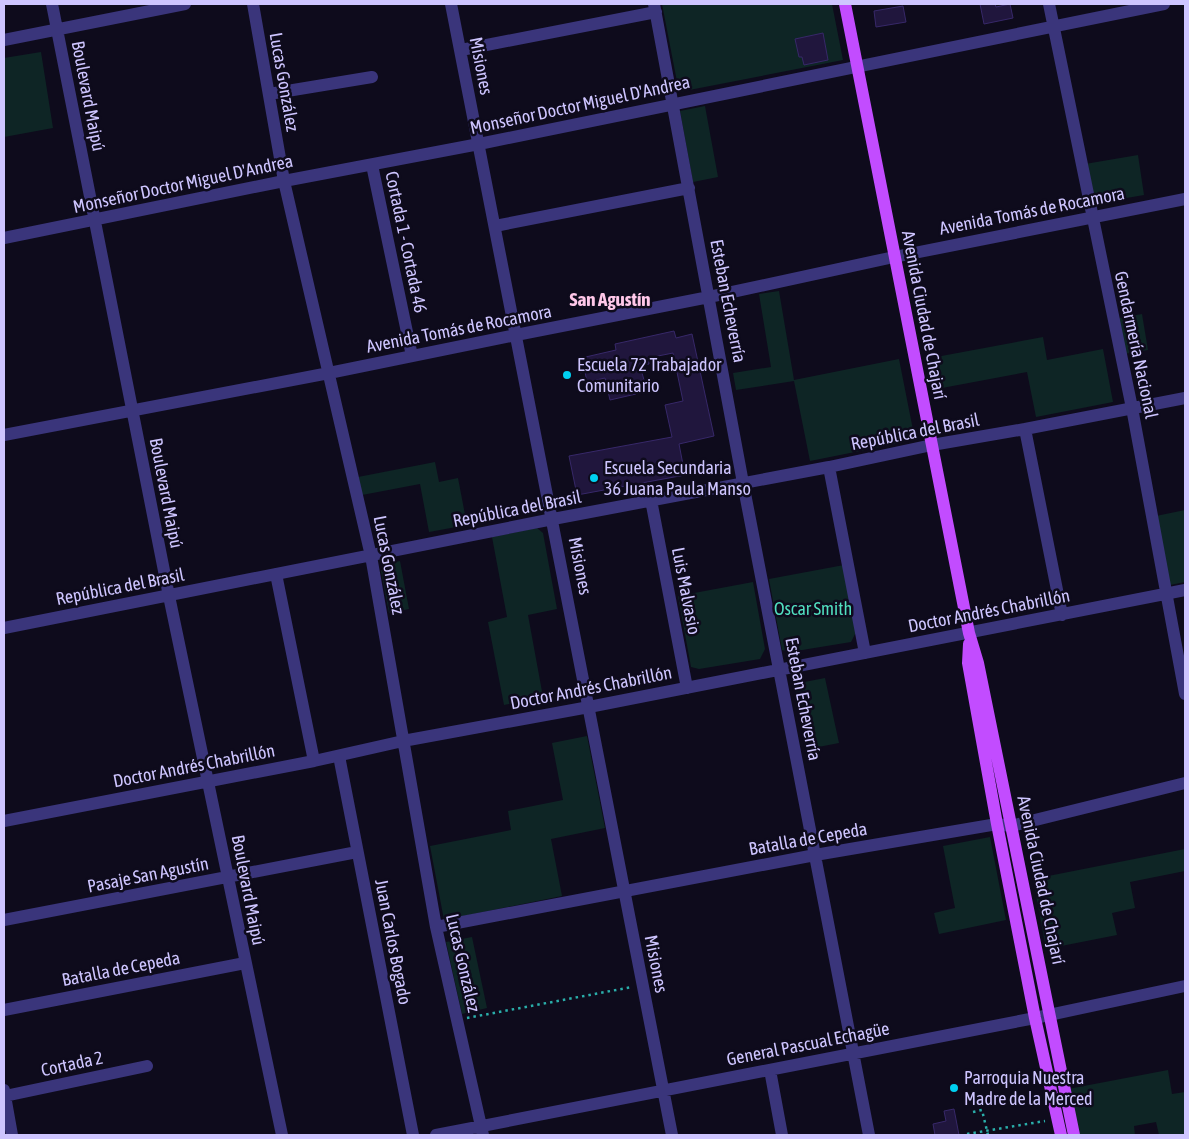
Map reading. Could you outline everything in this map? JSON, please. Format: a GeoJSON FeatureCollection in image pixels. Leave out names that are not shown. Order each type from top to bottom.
{"type":"FeatureCollection","features":[{"type":"Feature","properties":{"kind":"main road","name":"Avenida Ciudad de Chajarí"},"geometry":{"type":"LineString","coordinates":[[845,4],[969,634],[978,662],[1074,1135]]}},
{"type":"Feature","properties":{"kind":"main road","name":"Avenida Ciudad de Chajarí"},"geometry":{"type":"LineString","coordinates":[[969,634],[968,663],[997,824],[1035,1018],[1061,1135]]}},
{"type":"Feature","properties":{"kind":"street","name":"Boulevard Maipú"},"geometry":{"type":"LineString","coordinates":[[52,4],[169,596],[282,1135]]}},
{"type":"Feature","properties":{"kind":"street"},"geometry":{"type":"LineString","coordinates":[[4,40],[186,4]]}},
{"type":"Feature","properties":{"kind":"street","name":"Lucas González"},"geometry":{"type":"LineString","coordinates":[[253,4],[284,181],[371,556],[436,927],[482,1130]]}},
{"type":"Feature","properties":{"kind":"street","name":"Misiones"},"geometry":{"type":"LineString","coordinates":[[452,4],[672,1135]]}},
{"type":"Feature","properties":{"kind":"street","name":"Gendarmería Nacional"},"geometry":{"type":"LineString","coordinates":[[1049,4],[1132,408],[1185,694]]}},
{"type":"Feature","properties":{"kind":"street","name":"Monseñor Doctor Miguel D'Andrea"},"geometry":{"type":"LineString","coordinates":[[4,238],[284,181],[479,144],[1164,4]]}},
{"type":"Feature","properties":{"kind":"street"},"geometry":{"type":"LineString","coordinates":[[460,50],[655,8]]}},
{"type":"Feature","properties":{"kind":"street","name":"Esteban Echeverría"},"geometry":{"type":"LineString","coordinates":[[655,8],[743,483],[869,1135]]}},
{"type":"Feature","properties":{"kind":"street"},"geometry":{"type":"LineString","coordinates":[[269,94],[372,78]]}},
{"type":"Feature","properties":{"kind":"street","name":"Cortada 1 - Cortada 46"},"geometry":{"type":"LineString","coordinates":[[372,165],[412,356]]}},
{"type":"Feature","properties":{"kind":"street"},"geometry":{"type":"LineString","coordinates":[[495,226],[689,188]]}},
{"type":"Feature","properties":{"kind":"street","name":"Avenida Tomás de Rocamora"},"geometry":{"type":"LineString","coordinates":[[4,435],[329,373],[1185,199]]}},
{"type":"Feature","properties":{"kind":"street","name":"República del Brasil"},"geometry":{"type":"LineString","coordinates":[[4,628],[932,445],[1185,398]]}},
{"type":"Feature","properties":{"kind":"street"},"geometry":{"type":"LineString","coordinates":[[1025,429],[1062,614]]}},
{"type":"Feature","properties":{"kind":"street"},"geometry":{"type":"LineString","coordinates":[[828,467],[864,653]]}},
{"type":"Feature","properties":{"kind":"street","name":"Luis Malvasio"},"geometry":{"type":"LineString","coordinates":[[651,500],[687,688]]}},
{"type":"Feature","properties":{"kind":"street"},"geometry":{"type":"LineString","coordinates":[[276,574],[314,761]]}},
{"type":"Feature","properties":{"kind":"street","name":"Doctor Andrés Chabrillón"},"geometry":{"type":"LineString","coordinates":[[4,821],[314,761],[403,741],[969,634],[1185,590]]}},
{"type":"Feature","properties":{"kind":"street","name":"Juan Carlos Bogado"},"geometry":{"type":"LineString","coordinates":[[338,756],[413,1135]]}},
{"type":"Feature","properties":{"kind":"street","name":"Batalla de Cepeda"},"geometry":{"type":"LineString","coordinates":[[436,927],[815,855],[997,824],[1011,826],[1185,783]]}},
{"type":"Feature","properties":{"kind":"street","name":"Pasaje San Agustín"},"geometry":{"type":"LineString","coordinates":[[4,920],[357,852]]}},
{"type":"Feature","properties":{"kind":"street","name":"Batalla de Cepeda"},"geometry":{"type":"LineString","coordinates":[[4,1010],[245,962]]}},
{"type":"Feature","properties":{"kind":"street","name":"General Pascual Echagüe"},"geometry":{"type":"LineString","coordinates":[[436,1135],[482,1130],[663,1090],[1051,1015],[1185,986]]}},
{"type":"Feature","properties":{"kind":"street","name":"Cortada 2"},"geometry":{"type":"LineString","coordinates":[[4,1093],[147,1066]]}},
{"type":"Feature","properties":{"kind":"street"},"geometry":{"type":"LineString","coordinates":[[770,1070],[782,1135]]}},
{"type":"Feature","properties":{"kind":"street"},"geometry":{"type":"LineString","coordinates":[[4,1093],[12,1135]]}},
{"type":"Feature","properties":{"kind":"path"},"geometry":{"type":"LineString","coordinates":[[458,1020],[643,985]]}},
{"type":"Feature","properties":{"kind":"path"},"geometry":{"type":"LineString","coordinates":[[973,1112],[982,1110],[988,1135]]}},
{"type":"Feature","properties":{"kind":"path"},"geometry":{"type":"LineString","coordinates":[[967,1134],[1058,1119]]}},
{"type":"Feature","properties":{"kind":"green space"},"geometry":{"type":"Polygon","coordinates":[[[662,4],[832,4],[843,60],[679,92],[662,4]]]}},
{"type":"Feature","properties":{"kind":"green space"},"geometry":{"type":"Polygon","coordinates":[[[41,52],[53,128],[4,137],[4,58],[41,52]]]}},
{"type":"Feature","properties":{"kind":"green space"},"geometry":{"type":"Polygon","coordinates":[[[705,106],[718,177],[693,182],[680,111],[705,106]]]}},
{"type":"Feature","properties":{"kind":"green space"},"geometry":{"type":"Polygon","coordinates":[[[1138,155],[1144,195],[1092,204],[1085,164],[1138,155]]]}},
{"type":"Feature","properties":{"kind":"green space"},"geometry":{"type":"Polygon","coordinates":[[[779,291],[794,380],[899,359],[915,440],[810,461],[794,381],[736,390],[733,373],[771,367],[759,294],[779,291]]]}},
{"type":"Feature","properties":{"kind":"green space"},"geometry":{"type":"Polygon","coordinates":[[[1142,314],[1148,350],[1124,354],[1119,318],[1142,314]]]}},
{"type":"Feature","properties":{"kind":"green space"},"geometry":{"type":"Polygon","coordinates":[[[1043,337],[1047,360],[1103,349],[1113,402],[1036,417],[1027,372],[942,388],[936,357],[1043,337]]]}},
{"type":"Feature","properties":{"kind":"green space"},"geometry":{"type":"Polygon","coordinates":[[[435,462],[439,482],[458,478],[467,525],[429,532],[420,484],[362,495],[358,477],[435,462]]]}},
{"type":"Feature","properties":{"kind":"green space"},"geometry":{"type":"Polygon","coordinates":[[[1185,510],[1185,582],[1170,585],[1156,516],[1185,510]]]}},
{"type":"Feature","properties":{"kind":"green space"},"geometry":{"type":"Polygon","coordinates":[[[537,528],[543,533],[557,609],[528,615],[543,697],[504,705],[488,622],[507,617],[492,537],[537,528]]]}},
{"type":"Feature","properties":{"kind":"green space"},"geometry":{"type":"Polygon","coordinates":[[[400,561],[409,609],[389,613],[381,571],[384,564],[400,561]]]}},
{"type":"Feature","properties":{"kind":"green space","name":"Oscar Smith"},"geometry":{"type":"Polygon","coordinates":[[[844,565],[856,632],[851,642],[790,652],[782,650],[769,579],[844,565]]]}},
{"type":"Feature","properties":{"kind":"green space"},"geometry":{"type":"Polygon","coordinates":[[[753,582],[765,649],[760,659],[699,669],[691,667],[678,596],[753,582]]]}},
{"type":"Feature","properties":{"kind":"green space"},"geometry":{"type":"Polygon","coordinates":[[[825,678],[839,743],[808,749],[794,684],[825,678]]]}},
{"type":"Feature","properties":{"kind":"green space"},"geometry":{"type":"Polygon","coordinates":[[[587,736],[605,828],[551,839],[562,896],[444,920],[430,846],[511,830],[508,811],[563,800],[552,743],[587,736]]]}},
{"type":"Feature","properties":{"kind":"green space"},"geometry":{"type":"Polygon","coordinates":[[[990,837],[1006,920],[939,934],[934,913],[955,908],[943,846],[990,837]]]}},
{"type":"Feature","properties":{"kind":"green space"},"geometry":{"type":"Polygon","coordinates":[[[1185,849],[1185,871],[1130,882],[1135,908],[1112,913],[1117,935],[1046,949],[1033,879],[1185,849]]]}},
{"type":"Feature","properties":{"kind":"green space"},"geometry":{"type":"Polygon","coordinates":[[[472,937],[487,1008],[462,1014],[446,942],[472,937]]]}},
{"type":"Feature","properties":{"kind":"green space"},"geometry":{"type":"Polygon","coordinates":[[[1168,1070],[1172,1094],[1185,1092],[1185,1135],[1159,1135],[1156,1122],[1134,1126],[1135,1135],[1076,1135],[1068,1089],[1168,1070]]]}},
{"type":"Feature","properties":{"kind":"building"},"geometry":{"type":"Polygon","coordinates":[[[980,4],[995,4],[996,7],[1010,4],[1013,18],[984,24],[980,4]]]}},
{"type":"Feature","properties":{"kind":"building"},"geometry":{"type":"Polygon","coordinates":[[[903,6],[906,22],[876,27],[874,11],[903,6]]]}},
{"type":"Feature","properties":{"kind":"building"},"geometry":{"type":"Polygon","coordinates":[[[823,33],[828,60],[804,65],[802,57],[799,57],[795,39],[823,33]]]}},
{"type":"Feature","properties":{"kind":"building"},"geometry":{"type":"Polygon","coordinates":[[[674,331],[676,338],[692,334],[714,436],[679,444],[685,475],[577,495],[569,456],[672,437],[665,405],[683,401],[673,353],[648,358],[649,364],[640,366],[644,380],[633,383],[636,394],[610,400],[605,378],[587,382],[585,372],[580,373],[577,359],[616,350],[615,344],[674,331]]]}},
{"type":"Feature","properties":{"kind":"building"},"geometry":{"type":"Polygon","coordinates":[[[954,1109],[959,1135],[935,1135],[933,1124],[946,1121],[944,1111],[954,1109]]]}},
{"type":"Feature","properties":{"kind":"place","name":"Escuela 72 Trabajador Comunitario"},"geometry":{"type":"Point","coordinates":[567,375]}},
{"type":"Feature","properties":{"kind":"place","name":"Escuela Secundaria 36 Juana Paula Manso"},"geometry":{"type":"Point","coordinates":[594,478]}},
{"type":"Feature","properties":{"kind":"place","name":"Parroquia Nuestra Madre de la Merced"},"geometry":{"type":"Point","coordinates":[954,1088]}},
{"type":"Feature","properties":{"kind":"district","name":"San Agustín"},"geometry":{"type":"Point","coordinates":[610,299]}}]}
